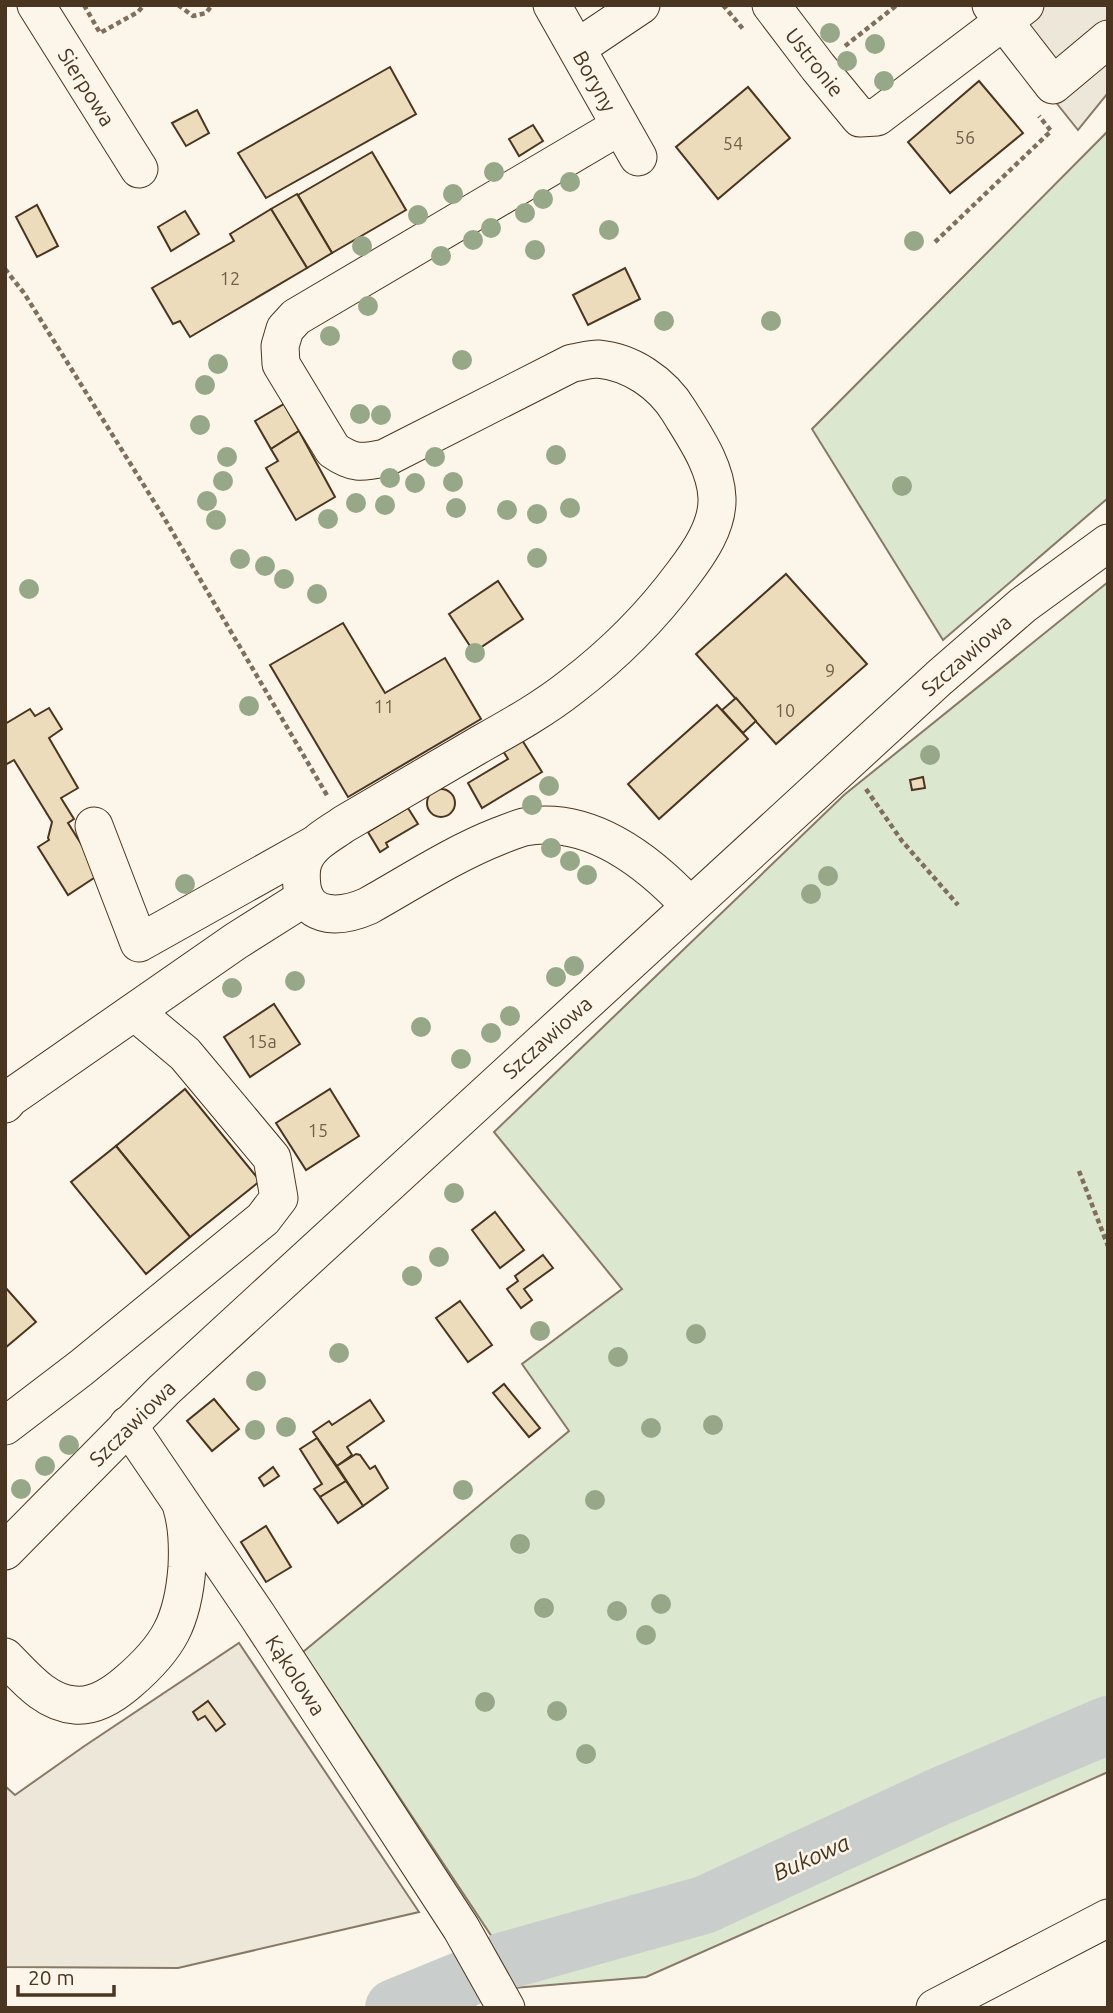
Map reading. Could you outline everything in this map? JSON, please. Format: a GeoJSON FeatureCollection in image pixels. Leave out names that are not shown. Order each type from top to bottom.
{"type":"FeatureCollection","features":[{"type":"Feature","properties":{"kind":"street","name":"Sierpowa"},"geometry":{"type":"LineString","coordinates":[[36,5],[139,169]]}},
{"type":"Feature","properties":{"kind":"street","name":"Boryny"},"geometry":{"type":"LineString","coordinates":[[552,5],[638,157]]}},
{"type":"Feature","properties":{"kind":"street"},"geometry":{"type":"LineString","coordinates":[[577,48],[641,5]]}},
{"type":"Feature","properties":{"kind":"street","name":"Ustronie"},"geometry":{"type":"LineString","coordinates":[[771,5],[860,118],[877,117],[1007,11]]}},
{"type":"Feature","properties":{"kind":"street"},"geometry":{"type":"LineString","coordinates":[[1007,11],[1053,85],[1108,39]]}},
{"type":"Feature","properties":{"kind":"street"},"geometry":{"type":"LineString","coordinates":[[94,826],[139,943],[314,845],[344,824],[535,712],[570,688],[597,666],[653,611],[690,565],[706,539],[714,516],[717,499],[713,473],[678,408],[641,372],[617,362],[595,359],[572,363],[385,458],[363,463],[346,459],[333,450],[281,364],[280,346],[285,329],[296,317],[620,126]]}},
{"type":"Feature","properties":{"kind":"street","name":"Szczawiowa"},"geometry":{"type":"LineString","coordinates":[[5,1551],[128,1426],[690,906],[1013,613],[1108,543]]}},
{"type":"Feature","properties":{"kind":"street"},"geometry":{"type":"LineString","coordinates":[[314,845],[304,859],[300,875],[304,898],[316,909],[334,915],[350,914],[368,906],[470,848],[523,827],[547,825],[582,830],[620,846],[648,865],[690,906]]}},
{"type":"Feature","properties":{"kind":"street"},"geometry":{"type":"LineString","coordinates":[[5,1104],[236,941],[304,898]]}},
{"type":"Feature","properties":{"kind":"street"},"geometry":{"type":"LineString","coordinates":[[5,1426],[81,1368],[263,1219],[279,1198],[272,1158],[185,1054],[135,1012]]}},
{"type":"Feature","properties":{"kind":"street","name":"Kąkolowa"},"geometry":{"type":"LineString","coordinates":[[128,1426],[257,1615],[461,1928],[506,2008]]}},
{"type":"Feature","properties":{"kind":"street"},"geometry":{"type":"LineString","coordinates":[[5,1657],[44,1693],[58,1701],[75,1705],[94,1703],[111,1695],[145,1667],[162,1647],[180,1616],[188,1548],[187,1523],[181,1504]]}},
{"type":"Feature","properties":{"kind":"street"},"geometry":{"type":"LineString","coordinates":[[936,2008],[1108,1918]]}},
{"type":"Feature","properties":{"kind":"path"},"geometry":{"type":"LineString","coordinates":[[84,5],[100,33],[138,12],[144,5]]}},
{"type":"Feature","properties":{"kind":"path"},"geometry":{"type":"LineString","coordinates":[[178,5],[193,16],[206,13],[212,5]]}},
{"type":"Feature","properties":{"kind":"path"},"geometry":{"type":"LineString","coordinates":[[935,242],[1051,131],[1034,110]]}},
{"type":"Feature","properties":{"kind":"path"},"geometry":{"type":"LineString","coordinates":[[5,269],[24,293],[163,516],[344,824]]}},
{"type":"Feature","properties":{"kind":"path"},"geometry":{"type":"LineString","coordinates":[[848,762],[902,841],[958,905]]}},
{"type":"Feature","properties":{"kind":"path"},"geometry":{"type":"LineString","coordinates":[[1079,1171],[1108,1246]]}},
{"type":"Feature","properties":{"kind":"green space"},"geometry":{"type":"Polygon","coordinates":[[[1108,131],[1108,498],[943,640],[812,429],[1108,131]]]}},
{"type":"Feature","properties":{"kind":"green space"},"geometry":{"type":"Polygon","coordinates":[[[1108,582],[1108,1772],[646,1977],[514,1988],[498,1946],[303,1652],[569,1431],[522,1364],[622,1289],[494,1132],[844,795],[1108,582]]]}},
{"type":"Feature","properties":{"kind":"shaded area"},"geometry":{"type":"Polygon","coordinates":[[[978,5],[1108,5],[1108,93],[1078,130],[978,5]]]}},
{"type":"Feature","properties":{"kind":"shaded area"},"geometry":{"type":"Polygon","coordinates":[[[239,1643],[419,1912],[178,1968],[5,1967],[5,1786],[15,1795],[239,1643]]]}},
{"type":"Feature","properties":{"kind":"building"},"geometry":{"type":"Polygon","coordinates":[[[390,67],[416,114],[266,198],[238,153],[390,67]]]}},
{"type":"Feature","properties":{"kind":"building"},"geometry":{"type":"Polygon","coordinates":[[[979,81],[1023,133],[950,193],[908,142],[979,81]]]}},
{"type":"Feature","properties":{"kind":"building"},"geometry":{"type":"Polygon","coordinates":[[[748,87],[790,138],[718,199],[676,147],[748,87]]]}},
{"type":"Feature","properties":{"kind":"building"},"geometry":{"type":"Polygon","coordinates":[[[197,110],[209,133],[186,146],[172,123],[197,110]]]}},
{"type":"Feature","properties":{"kind":"building"},"geometry":{"type":"Polygon","coordinates":[[[533,125],[543,141],[519,156],[509,139],[533,125]]]}},
{"type":"Feature","properties":{"kind":"building"},"geometry":{"type":"Polygon","coordinates":[[[372,152],[406,210],[332,253],[298,195],[372,152]]]}},
{"type":"Feature","properties":{"kind":"building"},"geometry":{"type":"Polygon","coordinates":[[[297,194],[332,253],[307,268],[271,209],[297,194]]]}},
{"type":"Feature","properties":{"kind":"building"},"geometry":{"type":"Polygon","coordinates":[[[37,205],[58,246],[37,257],[16,217],[37,205]]]}},
{"type":"Feature","properties":{"kind":"building"},"geometry":{"type":"Polygon","coordinates":[[[271,209],[307,268],[190,337],[180,321],[173,324],[152,288],[234,241],[230,234],[271,209]]]}},
{"type":"Feature","properties":{"kind":"building"},"geometry":{"type":"Polygon","coordinates":[[[185,211],[199,234],[171,251],[158,227],[185,211]]]}},
{"type":"Feature","properties":{"kind":"building"},"geometry":{"type":"Polygon","coordinates":[[[625,268],[640,299],[588,325],[573,295],[625,268]]]}},
{"type":"Feature","properties":{"kind":"building"},"geometry":{"type":"Polygon","coordinates":[[[284,404],[299,431],[271,449],[255,421],[284,404]]]}},
{"type":"Feature","properties":{"kind":"building"},"geometry":{"type":"Polygon","coordinates":[[[299,431],[335,497],[296,520],[266,468],[278,461],[271,449],[299,431]]]}},
{"type":"Feature","properties":{"kind":"building"},"geometry":{"type":"Polygon","coordinates":[[[786,574],[867,664],[776,744],[696,654],[786,574]]]}},
{"type":"Feature","properties":{"kind":"building"},"geometry":{"type":"Polygon","coordinates":[[[498,581],[523,619],[474,652],[449,614],[498,581]]]}},
{"type":"Feature","properties":{"kind":"building"},"geometry":{"type":"Polygon","coordinates":[[[343,623],[385,693],[445,658],[481,719],[348,797],[270,665],[343,623]]]}},
{"type":"Feature","properties":{"kind":"building"},"geometry":{"type":"Polygon","coordinates":[[[736,698],[756,721],[743,733],[722,710],[736,698]]]}},
{"type":"Feature","properties":{"kind":"building"},"geometry":{"type":"Polygon","coordinates":[[[717,705],[748,739],[659,819],[628,784],[717,705]]]}},
{"type":"Feature","properties":{"kind":"building"},"geometry":{"type":"Polygon","coordinates":[[[49,708],[62,729],[49,738],[78,788],[61,798],[74,819],[68,823],[100,874],[68,895],[38,847],[49,840],[52,822],[14,760],[5,765],[5,724],[30,709],[35,716],[49,708]]]}},
{"type":"Feature","properties":{"kind":"building"},"geometry":{"type":"Polygon","coordinates":[[[522,740],[542,772],[482,808],[468,783],[508,759],[503,751],[522,740]]]}},
{"type":"Feature","properties":{"kind":"building"},"geometry":{"type":"Polygon","coordinates":[[[923,777],[925,788],[912,790],[910,780],[923,777]]]}},
{"type":"Feature","properties":{"kind":"building"},"geometry":{"type":"Polygon","coordinates":[[[441,789],[451,793],[455,803],[451,813],[441,817],[431,813],[427,803],[431,793],[441,789]]]}},
{"type":"Feature","properties":{"kind":"building"},"geometry":{"type":"Polygon","coordinates":[[[408,808],[418,824],[386,843],[388,847],[380,852],[368,832],[408,808]]]}},
{"type":"Feature","properties":{"kind":"building"},"geometry":{"type":"Polygon","coordinates":[[[274,1004],[300,1044],[250,1077],[224,1037],[274,1004]]]}},
{"type":"Feature","properties":{"kind":"building"},"geometry":{"type":"Polygon","coordinates":[[[185,1089],[260,1181],[190,1237],[116,1146],[185,1089]]]}},
{"type":"Feature","properties":{"kind":"building"},"geometry":{"type":"Polygon","coordinates":[[[330,1089],[359,1136],[306,1170],[276,1123],[330,1089]]]}},
{"type":"Feature","properties":{"kind":"building"},"geometry":{"type":"Polygon","coordinates":[[[116,1146],[190,1237],[146,1274],[71,1182],[116,1146]]]}},
{"type":"Feature","properties":{"kind":"building"},"geometry":{"type":"Polygon","coordinates":[[[495,1212],[524,1250],[500,1268],[472,1230],[495,1212]]]}},
{"type":"Feature","properties":{"kind":"building"},"geometry":{"type":"Polygon","coordinates":[[[543,1255],[553,1268],[524,1289],[532,1300],[521,1308],[507,1289],[518,1281],[515,1276],[543,1255]]]}},
{"type":"Feature","properties":{"kind":"building"},"geometry":{"type":"Polygon","coordinates":[[[5,1287],[36,1322],[5,1348],[5,1287]]]}},
{"type":"Feature","properties":{"kind":"building"},"geometry":{"type":"Polygon","coordinates":[[[460,1301],[492,1345],[468,1362],[436,1318],[460,1301]]]}},
{"type":"Feature","properties":{"kind":"building"},"geometry":{"type":"Polygon","coordinates":[[[504,1384],[540,1428],[529,1437],[493,1393],[504,1384]]]}},
{"type":"Feature","properties":{"kind":"building"},"geometry":{"type":"Polygon","coordinates":[[[214,1399],[239,1429],[212,1451],[187,1421],[214,1399]]]}},
{"type":"Feature","properties":{"kind":"building"},"geometry":{"type":"Polygon","coordinates":[[[370,1400],[384,1421],[347,1447],[352,1455],[337,1466],[313,1432],[329,1421],[332,1425],[370,1400]]]}},
{"type":"Feature","properties":{"kind":"building"},"geometry":{"type":"Polygon","coordinates":[[[317,1438],[346,1481],[320,1497],[314,1489],[322,1484],[300,1449],[317,1438]]]}},
{"type":"Feature","properties":{"kind":"building"},"geometry":{"type":"Polygon","coordinates":[[[356,1454],[360,1455],[370,1469],[375,1466],[388,1488],[363,1506],[337,1466],[356,1454]]]}},
{"type":"Feature","properties":{"kind":"building"},"geometry":{"type":"Polygon","coordinates":[[[273,1467],[279,1476],[264,1486],[259,1478],[273,1467]]]}},
{"type":"Feature","properties":{"kind":"building"},"geometry":{"type":"Polygon","coordinates":[[[346,1481],[363,1506],[338,1523],[320,1497],[346,1481]]]}},
{"type":"Feature","properties":{"kind":"building"},"geometry":{"type":"Polygon","coordinates":[[[266,1526],[291,1567],[266,1582],[241,1542],[266,1526]]]}},
{"type":"Feature","properties":{"kind":"building"},"geometry":{"type":"Polygon","coordinates":[[[208,1701],[225,1724],[216,1731],[205,1716],[198,1720],[193,1712],[208,1701]]]}},
{"type":"Feature","properties":{"kind":"waterway","name":"Bukowa"},"geometry":{"type":"LineString","coordinates":[[504,1961],[704,1905],[936,1798],[1108,1725]]}},
{"type":"Feature","properties":{"kind":"waterway","name":"Bukowa"},"geometry":{"type":"LineString","coordinates":[[394,2008],[465,1979]]}}]}
